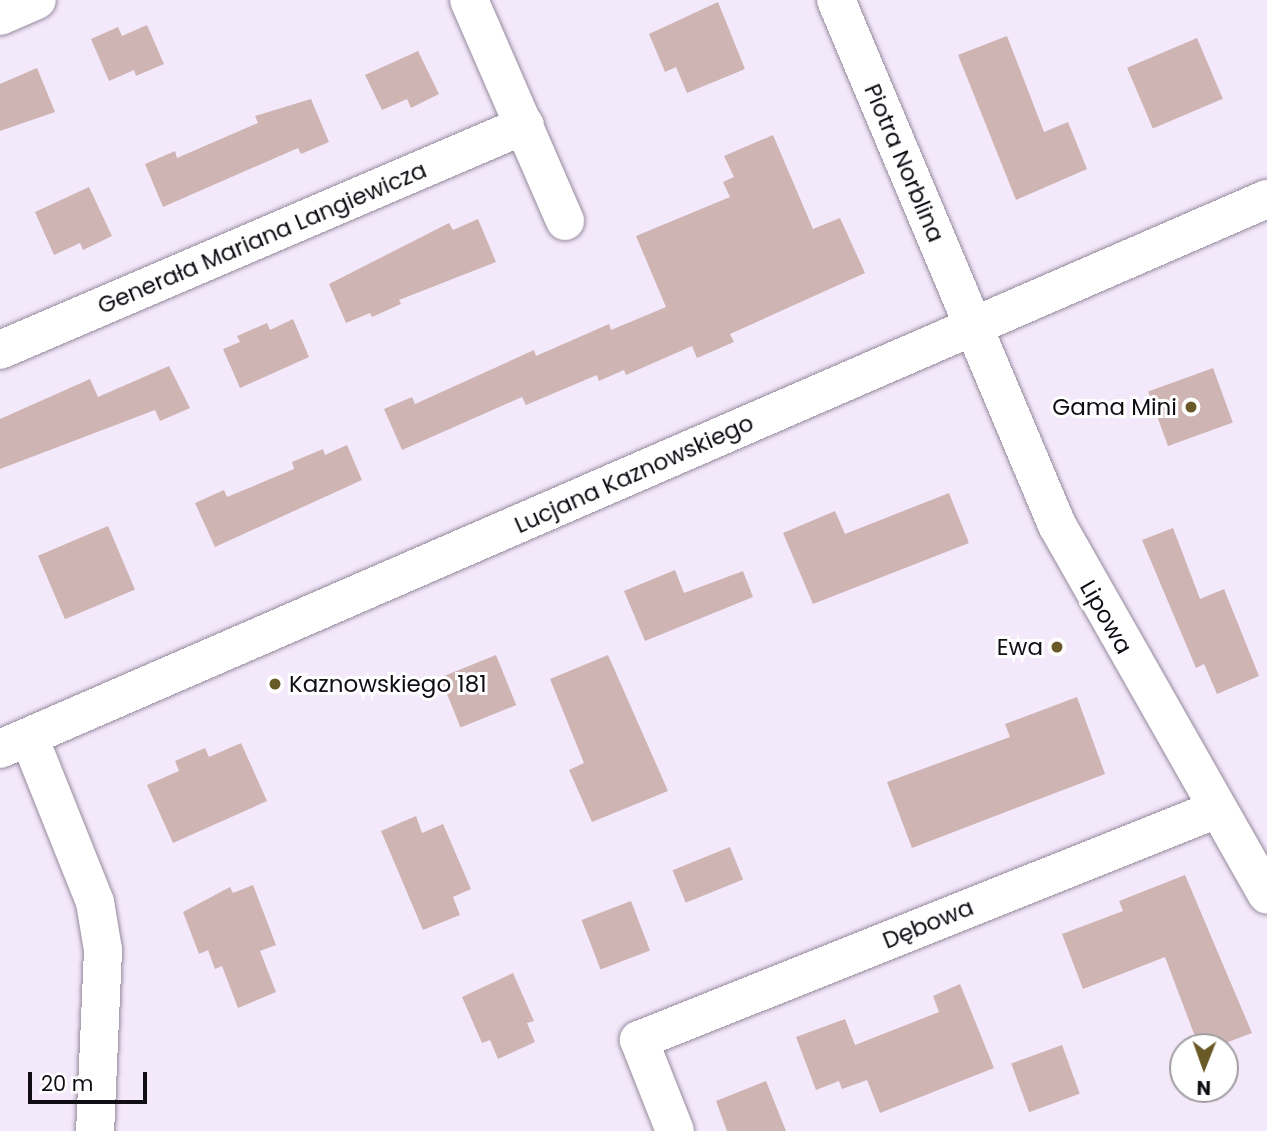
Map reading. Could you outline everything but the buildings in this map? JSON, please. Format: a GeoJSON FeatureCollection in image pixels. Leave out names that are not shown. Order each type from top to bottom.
{"type":"FeatureCollection","features":[{"type":"Feature","properties":{"kind":"street"},"geometry":{"type":"LineString","coordinates":[[0,16],[37,0]]}},
{"type":"Feature","properties":{"kind":"street"},"geometry":{"type":"LineString","coordinates":[[469,0],[565,221]]}},
{"type":"Feature","properties":{"kind":"street","name":"Piotra Norblina"},"geometry":{"type":"LineString","coordinates":[[836,0],[973,327]]}},
{"type":"Feature","properties":{"kind":"street","name":"Generała Mariana Langiewicza"},"geometry":{"type":"LineString","coordinates":[[0,350],[525,125]]}},
{"type":"Feature","properties":{"kind":"street","name":"Lucjana Kaznowskiego"},"geometry":{"type":"LineString","coordinates":[[15,743],[1267,199]]}},
{"type":"Feature","properties":{"kind":"street","name":"Lipowa"},"geometry":{"type":"LineString","coordinates":[[973,327],[1077,567],[1217,809],[1253,837],[1267,894]]}},
{"type":"Feature","properties":{"kind":"street"},"geometry":{"type":"LineString","coordinates":[[15,743],[95,902],[103,950],[95,1131]]}},
{"type":"Feature","properties":{"kind":"street","name":"Dębowa"},"geometry":{"type":"LineString","coordinates":[[675,1131],[639,1040],[1217,809]]}},
{"type":"Feature","properties":{"kind":"place","name":"Gama Mini"},"geometry":{"type":"Point","coordinates":[1191,407]}},
{"type":"Feature","properties":{"kind":"place","name":"Ewa"},"geometry":{"type":"Point","coordinates":[1057,647]}},
{"type":"Feature","properties":{"kind":"place","name":"Kaznowskiego 181"},"geometry":{"type":"Point","coordinates":[275,684]}}]}
